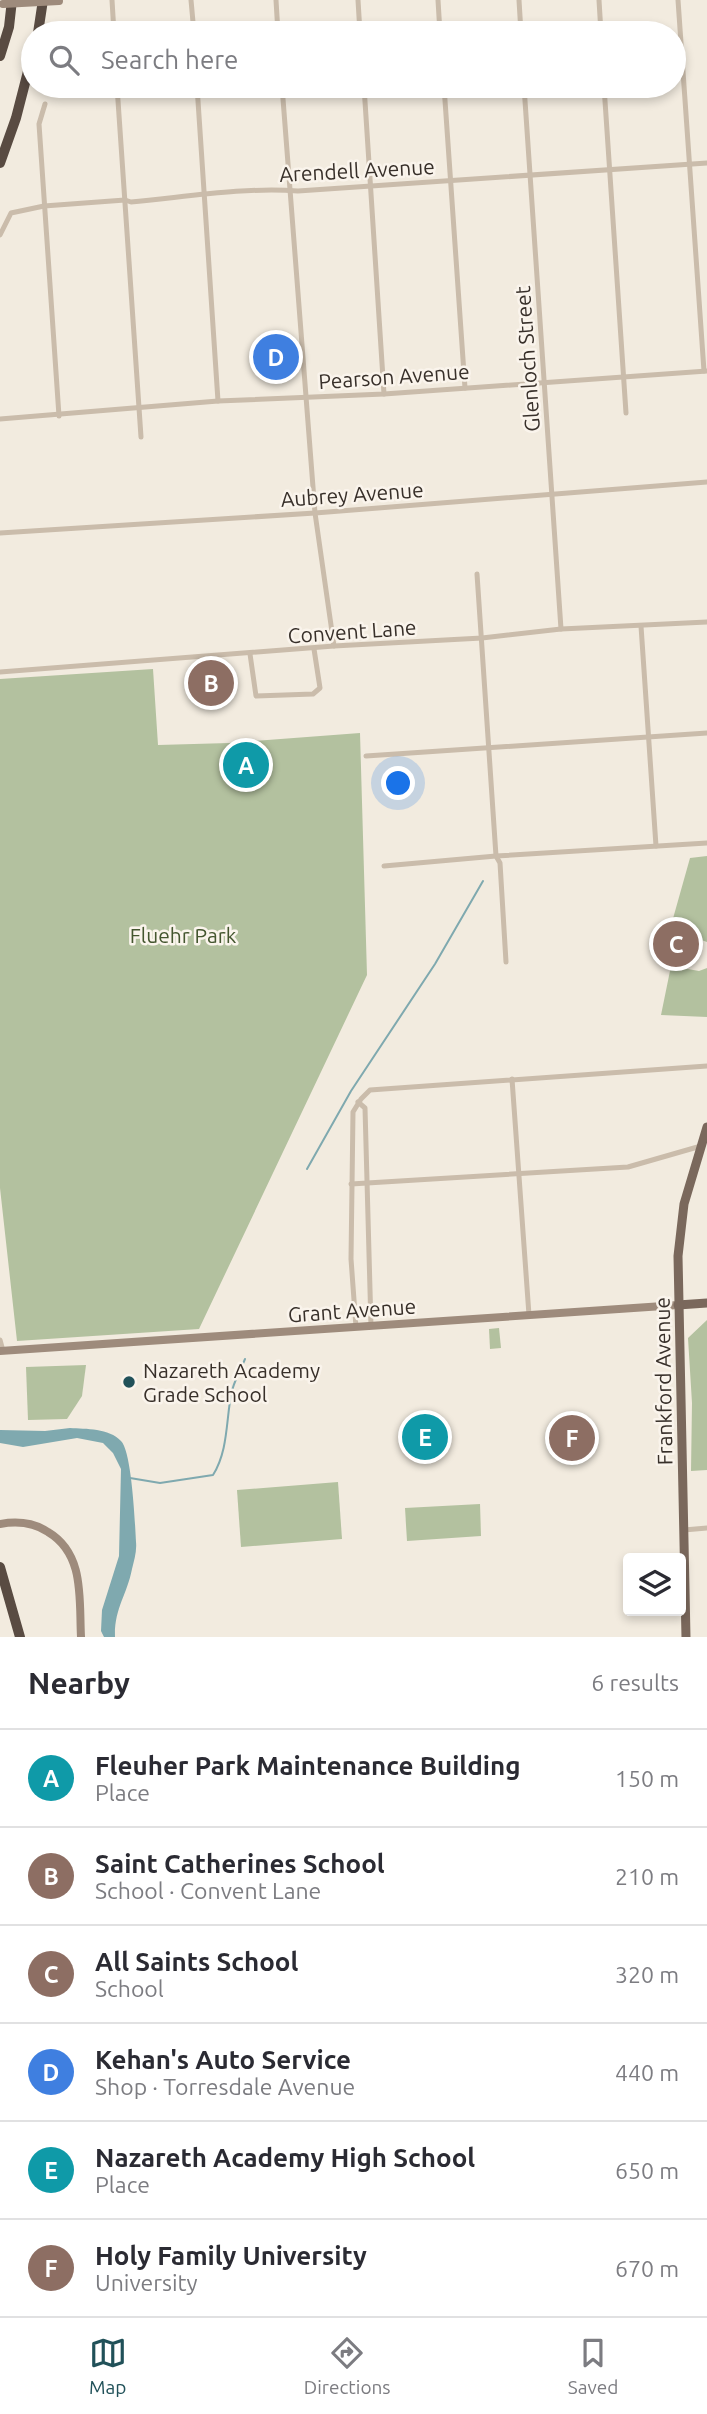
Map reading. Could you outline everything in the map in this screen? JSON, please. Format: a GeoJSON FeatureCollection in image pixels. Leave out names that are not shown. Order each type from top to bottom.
{"type":"FeatureCollection","features":[{"type":"Feature","properties":{"kind":"highway"},"geometry":{"type":"LineString","coordinates":[[40,21],[43,0]]}},
{"type":"Feature","properties":{"kind":"highway"},"geometry":{"type":"LineString","coordinates":[[42,21],[51,0]]}},
{"type":"Feature","properties":{"kind":"highway"},"geometry":{"type":"LineString","coordinates":[[0,56],[9,27],[5,3]]}},
{"type":"Feature","properties":{"kind":"highway"},"geometry":{"type":"LineString","coordinates":[[0,163],[21,98]]}},
{"type":"Feature","properties":{"kind":"highway"},"geometry":{"type":"LineString","coordinates":[[0,1567],[20,1637]]}},
{"type":"Feature","properties":{"kind":"main road","name":"Frankford Avenue"},"geometry":{"type":"LineString","coordinates":[[686,1637],[678,1256],[688,1187],[707,1127]]}},
{"type":"Feature","properties":{"kind":"main road","name":"Grant Avenue"},"geometry":{"type":"LineString","coordinates":[[678,1305],[707,1303]]}},
{"type":"Feature","properties":{"kind":"street"},"geometry":{"type":"LineString","coordinates":[[5,3],[67,0]]}},
{"type":"Feature","properties":{"kind":"street"},"geometry":{"type":"LineString","coordinates":[[112,0],[113,21]]}},
{"type":"Feature","properties":{"kind":"street"},"geometry":{"type":"LineString","coordinates":[[191,0],[193,21]]}},
{"type":"Feature","properties":{"kind":"street"},"geometry":{"type":"LineString","coordinates":[[276,0],[277,21]]}},
{"type":"Feature","properties":{"kind":"street"},"geometry":{"type":"LineString","coordinates":[[358,0],[359,21]]}},
{"type":"Feature","properties":{"kind":"street"},"geometry":{"type":"LineString","coordinates":[[438,0],[439,21]]}},
{"type":"Feature","properties":{"kind":"street"},"geometry":{"type":"LineString","coordinates":[[519,0],[520,21]]}},
{"type":"Feature","properties":{"kind":"street"},"geometry":{"type":"LineString","coordinates":[[599,0],[600,21]]}},
{"type":"Feature","properties":{"kind":"street"},"geometry":{"type":"LineString","coordinates":[[678,0],[680,21]]}},
{"type":"Feature","properties":{"kind":"street"},"geometry":{"type":"LineString","coordinates":[[118,98],[141,437]]}},
{"type":"Feature","properties":{"kind":"street"},"geometry":{"type":"LineString","coordinates":[[198,98],[218,401]]}},
{"type":"Feature","properties":{"kind":"street"},"geometry":{"type":"LineString","coordinates":[[283,98],[315,513],[334,646]]}},
{"type":"Feature","properties":{"kind":"street"},"geometry":{"type":"LineString","coordinates":[[365,98],[384,394]]}},
{"type":"Feature","properties":{"kind":"street"},"geometry":{"type":"LineString","coordinates":[[445,98],[465,388]]}},
{"type":"Feature","properties":{"kind":"street","name":"Glenloch Street"},"geometry":{"type":"LineString","coordinates":[[525,98],[561,629]]}},
{"type":"Feature","properties":{"kind":"street"},"geometry":{"type":"LineString","coordinates":[[605,98],[626,414]]}},
{"type":"Feature","properties":{"kind":"street"},"geometry":{"type":"LineString","coordinates":[[685,98],[705,371]]}},
{"type":"Feature","properties":{"kind":"street"},"geometry":{"type":"LineString","coordinates":[[45,104],[39,124],[59,416]]}},
{"type":"Feature","properties":{"kind":"street","name":"Arendell Avenue"},"geometry":{"type":"LineString","coordinates":[[0,235],[11,213],[44,205],[125,200],[131,202],[204,194],[371,186],[707,163]]}},
{"type":"Feature","properties":{"kind":"street","name":"Pearson Avenue"},"geometry":{"type":"LineString","coordinates":[[0,419],[139,410],[218,401],[384,394],[705,371]]}},
{"type":"Feature","properties":{"kind":"street","name":"Aubrey Avenue"},"geometry":{"type":"LineString","coordinates":[[0,533],[315,513],[707,482]]}},
{"type":"Feature","properties":{"kind":"street"},"geometry":{"type":"LineString","coordinates":[[477,574],[506,962]]}},
{"type":"Feature","properties":{"kind":"street","name":"Convent Lane"},"geometry":{"type":"LineString","coordinates":[[0,672],[334,646],[482,638],[561,629],[707,622]]}},
{"type":"Feature","properties":{"kind":"street"},"geometry":{"type":"LineString","coordinates":[[641,626],[656,846]]}},
{"type":"Feature","properties":{"kind":"street"},"geometry":{"type":"LineString","coordinates":[[250,654],[256,696],[313,694],[320,688],[314,649]]}},
{"type":"Feature","properties":{"kind":"street"},"geometry":{"type":"LineString","coordinates":[[366,756],[707,733]]}},
{"type":"Feature","properties":{"kind":"street"},"geometry":{"type":"LineString","coordinates":[[384,866],[707,843]]}},
{"type":"Feature","properties":{"kind":"street"},"geometry":{"type":"LineString","coordinates":[[356,1327],[351,1259],[353,1112],[358,1102],[370,1090],[707,1066]]}},
{"type":"Feature","properties":{"kind":"street"},"geometry":{"type":"LineString","coordinates":[[512,1079],[529,1315]]}},
{"type":"Feature","properties":{"kind":"street"},"geometry":{"type":"LineString","coordinates":[[358,1102],[365,1108],[371,1326]]}},
{"type":"Feature","properties":{"kind":"street"},"geometry":{"type":"LineString","coordinates":[[351,1184],[628,1167],[701,1146]]}},
{"type":"Feature","properties":{"kind":"street","name":"Grant Avenue"},"geometry":{"type":"LineString","coordinates":[[2,1351],[678,1305]]}},
{"type":"Feature","properties":{"kind":"street"},"geometry":{"type":"LineString","coordinates":[[0,1340],[2,1351]]}},
{"type":"Feature","properties":{"kind":"street"},"geometry":{"type":"LineString","coordinates":[[0,1524],[20,1522],[35,1525],[55,1536],[67,1548],[75,1565],[81,1637]]}},
{"type":"Feature","properties":{"kind":"street"},"geometry":{"type":"LineString","coordinates":[[684,1530],[707,1528]]}},
{"type":"Feature","properties":{"kind":"green space","name":"Fluehr Park"},"geometry":{"type":"Polygon","coordinates":[[[153,669],[158,745],[229,743],[360,733],[367,975],[199,1329],[17,1341],[0,1188],[0,679],[153,669]]]}},
{"type":"Feature","properties":{"kind":"green space"},"geometry":{"type":"Polygon","coordinates":[[[707,856],[707,942],[676,931],[672,922],[690,858],[707,856]]]}},
{"type":"Feature","properties":{"kind":"green space"},"geometry":{"type":"Polygon","coordinates":[[[671,966],[699,971],[707,968],[707,1017],[661,1015],[671,966]]]}},
{"type":"Feature","properties":{"kind":"green space"},"geometry":{"type":"Polygon","coordinates":[[[707,1320],[707,1470],[691,1471],[692,1403],[688,1338],[707,1320]]]}},
{"type":"Feature","properties":{"kind":"green space"},"geometry":{"type":"Polygon","coordinates":[[[499,1328],[501,1348],[490,1349],[489,1329],[499,1328]]]}},
{"type":"Feature","properties":{"kind":"green space"},"geometry":{"type":"Polygon","coordinates":[[[86,1365],[82,1396],[67,1419],[28,1420],[26,1367],[86,1365]]]}},
{"type":"Feature","properties":{"kind":"green space"},"geometry":{"type":"Polygon","coordinates":[[[338,1482],[342,1539],[241,1547],[237,1490],[338,1482]]]}},
{"type":"Feature","properties":{"kind":"green space"},"geometry":{"type":"Polygon","coordinates":[[[480,1504],[481,1536],[407,1541],[405,1508],[480,1504]]]}},
{"type":"Feature","properties":{"kind":"water"},"geometry":{"type":"Polygon","coordinates":[[[70,1428],[97,1430],[116,1437],[125,1448],[128,1459],[136,1549],[117,1618],[115,1637],[104,1637],[101,1631],[102,1610],[119,1556],[121,1469],[113,1453],[103,1443],[77,1438],[23,1447],[0,1443],[0,1430],[45,1431],[70,1428]]]}},
{"type":"Feature","properties":{"kind":"waterway"},"geometry":{"type":"LineString","coordinates":[[307,1169],[351,1091],[435,964],[483,881]]}},
{"type":"Feature","properties":{"kind":"waterway"},"geometry":{"type":"LineString","coordinates":[[130,1478],[160,1483],[213,1475],[224,1446],[232,1390],[245,1359]]}},
{"type":"Feature","properties":{"kind":"place","name":"Kehan's Auto Service"},"geometry":{"type":"Point","coordinates":[276,357]}},
{"type":"Feature","properties":{"kind":"place","name":"Saint Catherines School"},"geometry":{"type":"Point","coordinates":[211,683]}},
{"type":"Feature","properties":{"kind":"place","name":"Fleuher Park Maintenance Building"},"geometry":{"type":"Point","coordinates":[246,765]}},
{"type":"Feature","properties":{"kind":"place","name":"All Saints School"},"geometry":{"type":"Point","coordinates":[676,944]}},
{"type":"Feature","properties":{"kind":"place","name":"Nazareth Academy Grade School"},"geometry":{"type":"Point","coordinates":[129,1382]}},
{"type":"Feature","properties":{"kind":"place","name":"Nazareth Academy High School"},"geometry":{"type":"Point","coordinates":[425,1437]}},
{"type":"Feature","properties":{"kind":"place","name":"Holy Family University"},"geometry":{"type":"Point","coordinates":[572,1438]}}]}
